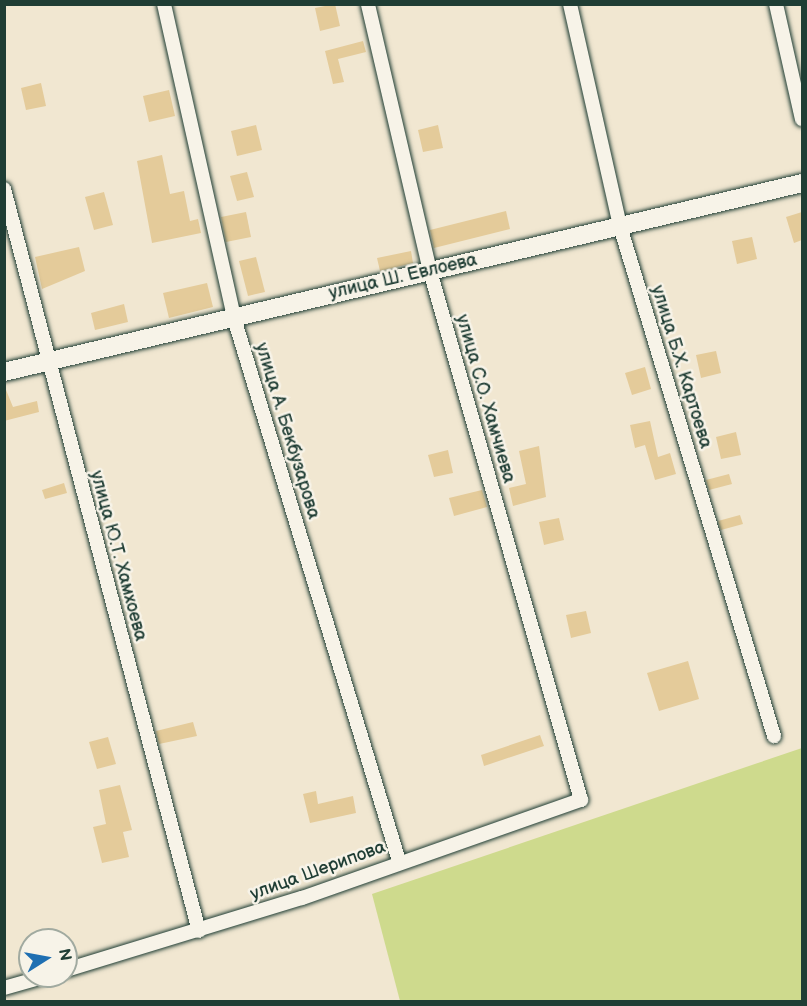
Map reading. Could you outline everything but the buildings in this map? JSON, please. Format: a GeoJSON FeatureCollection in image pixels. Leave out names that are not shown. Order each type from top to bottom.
{"type":"FeatureCollection","features":[{"type":"Feature","properties":{"kind":"street","name":"улица А. Бекбузарова"},"geometry":{"type":"LineString","coordinates":[[164,4],[234,318],[399,861]]}},
{"type":"Feature","properties":{"kind":"street","name":"улица С.О. Хамчиева"},"geometry":{"type":"LineString","coordinates":[[368,4],[430,271],[581,800]]}},
{"type":"Feature","properties":{"kind":"street","name":"улица Б.Х. Картоева"},"geometry":{"type":"LineString","coordinates":[[570,4],[620,226],[774,736]]}},
{"type":"Feature","properties":{"kind":"street"},"geometry":{"type":"LineString","coordinates":[[776,4],[802,119]]}},
{"type":"Feature","properties":{"kind":"street","name":"улица Ш. Евлоева"},"geometry":{"type":"LineString","coordinates":[[4,372],[802,183]]}},
{"type":"Feature","properties":{"kind":"street","name":"улица Ю.Т. Хамхоева"},"geometry":{"type":"LineString","coordinates":[[4,189],[199,932]]}},
{"type":"Feature","properties":{"kind":"street","name":"улица Шерипова"},"geometry":{"type":"LineString","coordinates":[[78,967],[199,932],[581,800]]}},
{"type":"Feature","properties":{"kind":"green space"},"geometry":{"type":"Polygon","coordinates":[[[802,748],[802,1001],[400,1001],[372,894],[802,748]]]}}]}
